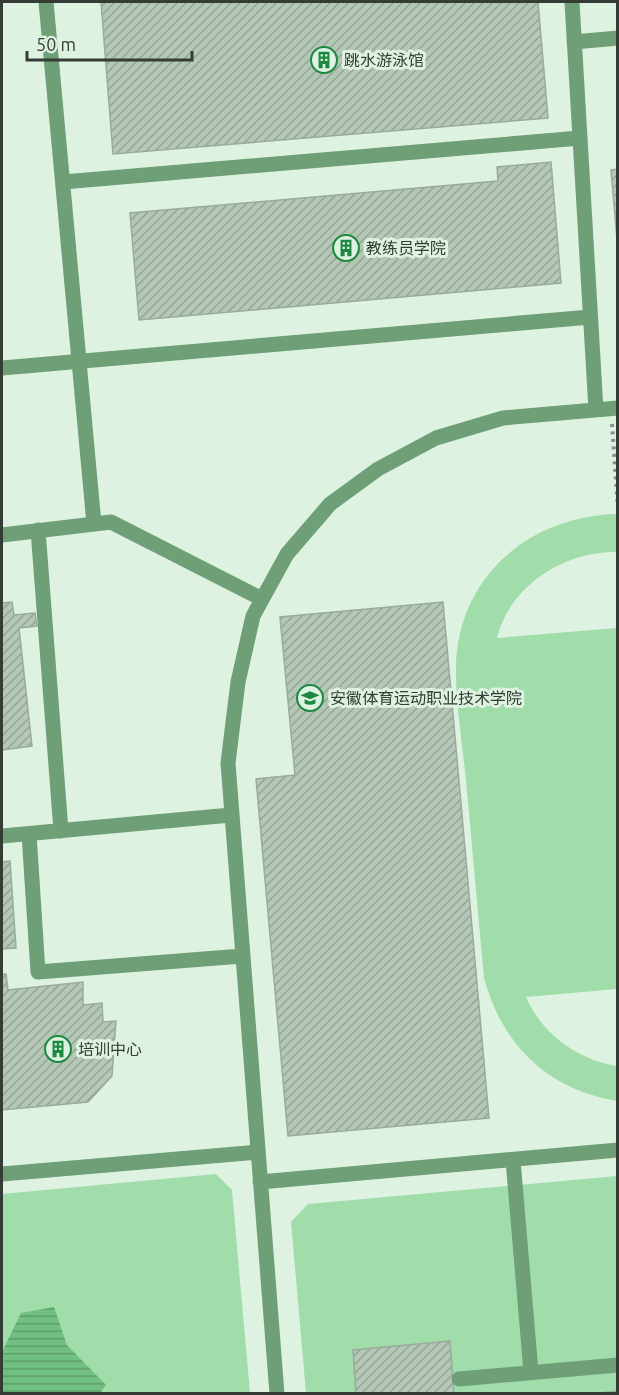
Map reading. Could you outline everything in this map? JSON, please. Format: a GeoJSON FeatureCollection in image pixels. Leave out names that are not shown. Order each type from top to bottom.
{"type":"FeatureCollection","features":[{"type":"Feature","properties":{"kind":"lane"},"geometry":{"type":"LineString","coordinates":[[46,2],[94,524]]}},
{"type":"Feature","properties":{"kind":"lane"},"geometry":{"type":"LineString","coordinates":[[277,1394],[228,763],[238,682],[253,616],[287,554],[330,504],[378,469],[436,438],[503,418],[608,409],[590,317],[572,2]]}},
{"type":"Feature","properties":{"kind":"lane"},"geometry":{"type":"LineString","coordinates":[[574,42],[618,38]]}},
{"type":"Feature","properties":{"kind":"lane"},"geometry":{"type":"LineString","coordinates":[[63,182],[580,138]]}},
{"type":"Feature","properties":{"kind":"lane"},"geometry":{"type":"LineString","coordinates":[[2,368],[590,317]]}},
{"type":"Feature","properties":{"kind":"lane"},"geometry":{"type":"LineString","coordinates":[[2,535],[111,522],[262,599]]}},
{"type":"Feature","properties":{"kind":"lane"},"geometry":{"type":"LineString","coordinates":[[38,531],[61,831]]}},
{"type":"Feature","properties":{"kind":"lane"},"geometry":{"type":"LineString","coordinates":[[2,836],[231,815]]}},
{"type":"Feature","properties":{"kind":"lane"},"geometry":{"type":"LineString","coordinates":[[28,834],[38,972],[242,956]]}},
{"type":"Feature","properties":{"kind":"lane"},"geometry":{"type":"LineString","coordinates":[[260,1182],[618,1150]]}},
{"type":"Feature","properties":{"kind":"lane"},"geometry":{"type":"LineString","coordinates":[[2,1174],[258,1152]]}},
{"type":"Feature","properties":{"kind":"lane"},"geometry":{"type":"LineString","coordinates":[[513,1160],[531,1372]]}},
{"type":"Feature","properties":{"kind":"lane"},"geometry":{"type":"LineString","coordinates":[[459,1379],[618,1365]]}},
{"type":"Feature","properties":{"kind":"path"},"geometry":{"type":"LineString","coordinates":[[608,409],[618,509]]}},
{"type":"Feature","properties":{"kind":"shaded area"},"geometry":{"type":"Polygon","coordinates":[[[617,514],[617,552],[597,553],[578,558],[542,575],[514,602],[497,638],[617,628],[617,989],[526,997],[541,1023],[563,1043],[589,1058],[617,1066],[617,1101],[570,1087],[549,1075],[516,1043],[492,1002],[484,978],[458,712],[456,665],[460,633],[470,604],[486,578],[505,556],[529,539],[556,526],[586,517],[617,514]]]}},
{"type":"Feature","properties":{"kind":"shaded area"},"geometry":{"type":"Polygon","coordinates":[[[216,1174],[232,1190],[250,1393],[2,1394],[2,1194],[216,1174]]]}},
{"type":"Feature","properties":{"kind":"shaded area"},"geometry":{"type":"Polygon","coordinates":[[[617,1176],[617,1393],[306,1393],[291,1222],[308,1204],[617,1176]]]}},
{"type":"Feature","properties":{"kind":"shaded area"},"geometry":{"type":"Polygon","coordinates":[[[54,1307],[67,1345],[106,1385],[100,1393],[2,1393],[2,1352],[21,1313],[54,1307]]]}},
{"type":"Feature","properties":{"kind":"building","name":"跳水游泳馆"},"geometry":{"type":"Polygon","coordinates":[[[101,2],[538,2],[548,118],[113,154],[101,2]]]}},
{"type":"Feature","properties":{"kind":"building","name":"教练员学院"},"geometry":{"type":"Polygon","coordinates":[[[551,162],[561,283],[139,320],[130,213],[498,181],[497,167],[551,162]]]}},
{"type":"Feature","properties":{"kind":"building"},"geometry":{"type":"Polygon","coordinates":[[[618,169],[618,251],[611,170],[618,169]]]}},
{"type":"Feature","properties":{"kind":"building"},"geometry":{"type":"Polygon","coordinates":[[[12,602],[14,615],[35,613],[37,626],[19,628],[32,746],[2,750],[2,603],[12,602]]]}},
{"type":"Feature","properties":{"kind":"building"},"geometry":{"type":"Polygon","coordinates":[[[443,602],[489,1118],[288,1136],[256,779],[295,775],[280,617],[443,602]]]}},
{"type":"Feature","properties":{"kind":"building"},"geometry":{"type":"Polygon","coordinates":[[[10,861],[16,948],[2,949],[2,862],[10,861]]]}},
{"type":"Feature","properties":{"kind":"building","name":"培训中心"},"geometry":{"type":"Polygon","coordinates":[[[2,974],[6,974],[8,990],[83,982],[83,1005],[102,1003],[103,1022],[116,1021],[112,1076],[88,1102],[2,1110],[2,974]]]}},
{"type":"Feature","properties":{"kind":"building"},"geometry":{"type":"Polygon","coordinates":[[[450,1341],[454,1394],[356,1394],[353,1350],[450,1341]]]}},
{"type":"Feature","properties":{"kind":"building"},"geometry":{"type":"Polygon","coordinates":[[[618,1391],[618,1394],[586,1394],[618,1391]]]}},
{"type":"Feature","properties":{"kind":"place","name":"跳水游泳馆"},"geometry":{"type":"Point","coordinates":[324,60]}},
{"type":"Feature","properties":{"kind":"place","name":"教练员学院"},"geometry":{"type":"Point","coordinates":[346,248]}},
{"type":"Feature","properties":{"kind":"place","name":"安徽体育运动职业技术学院"},"geometry":{"type":"Point","coordinates":[310,698]}},
{"type":"Feature","properties":{"kind":"place","name":"培训中心"},"geometry":{"type":"Point","coordinates":[58,1049]}}]}
